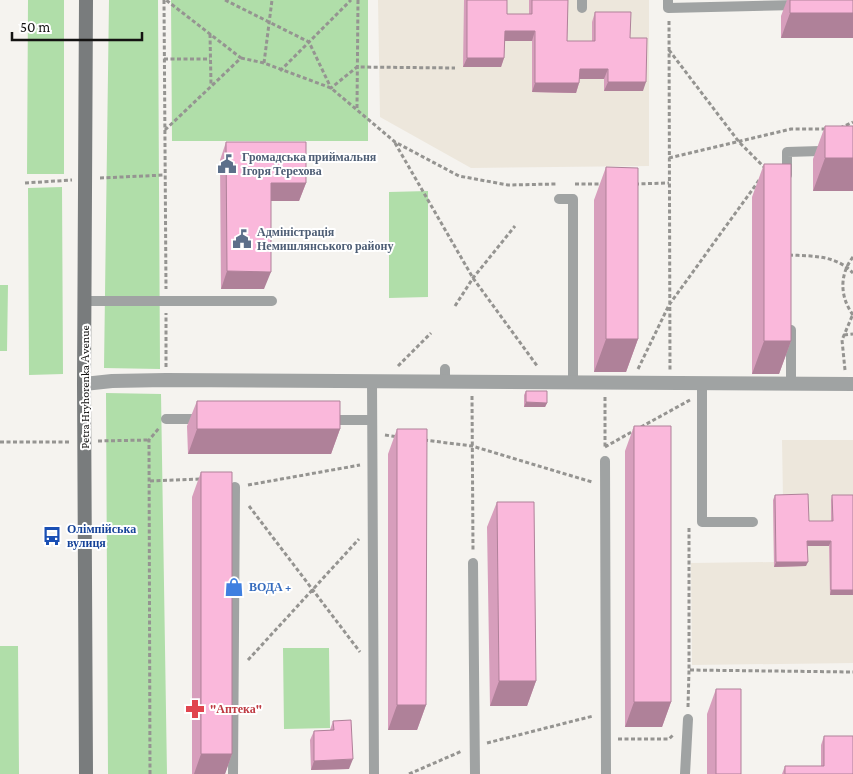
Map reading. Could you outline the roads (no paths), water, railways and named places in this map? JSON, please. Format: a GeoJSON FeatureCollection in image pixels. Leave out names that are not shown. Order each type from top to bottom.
{"type":"FeatureCollection","features":[{"type":"Feature","properties":{"kind":"main road","name":"Petra Hryhorenka Аvenue"},"geometry":{"type":"LineString","coordinates":[[86,0],[86,302],[84,384],[86,774]]}},
{"type":"Feature","properties":{"kind":"street"},"geometry":{"type":"LineString","coordinates":[[84,384],[112,381],[377,382],[445,376],[472,382],[549,383],[791,384],[849,379]]}},
{"type":"Feature","properties":{"kind":"lane"},"geometry":{"type":"LineString","coordinates":[[668,4],[804,5]]}},
{"type":"Feature","properties":{"kind":"lane"},"geometry":{"type":"LineString","coordinates":[[787,183],[787,152],[853,150]]}},
{"type":"Feature","properties":{"kind":"lane"},"geometry":{"type":"LineString","coordinates":[[559,199],[573,199],[573,383]]}},
{"type":"Feature","properties":{"kind":"lane"},"geometry":{"type":"LineString","coordinates":[[86,302],[272,301]]}},
{"type":"Feature","properties":{"kind":"lane"},"geometry":{"type":"LineString","coordinates":[[790,315],[791,384]]}},
{"type":"Feature","properties":{"kind":"lane"},"geometry":{"type":"LineString","coordinates":[[374,774],[371,420],[377,382]]}},
{"type":"Feature","properties":{"kind":"lane"},"geometry":{"type":"LineString","coordinates":[[696,383],[702,522],[753,522]]}},
{"type":"Feature","properties":{"kind":"lane"},"geometry":{"type":"LineString","coordinates":[[166,419],[215,419]]}},
{"type":"Feature","properties":{"kind":"lane"},"geometry":{"type":"LineString","coordinates":[[313,420],[371,420]]}},
{"type":"Feature","properties":{"kind":"lane"},"geometry":{"type":"LineString","coordinates":[[605,461],[606,774]]}},
{"type":"Feature","properties":{"kind":"lane"},"geometry":{"type":"LineString","coordinates":[[233,774],[235,487]]}},
{"type":"Feature","properties":{"kind":"lane"},"geometry":{"type":"LineString","coordinates":[[473,563],[475,774]]}},
{"type":"Feature","properties":{"kind":"lane"},"geometry":{"type":"LineString","coordinates":[[685,774],[688,719]]}},
{"type":"Feature","properties":{"kind":"place","name":"Громадська приймальня Ігоря Терехова"},"geometry":{"type":"Point","coordinates":[227,164]}},
{"type":"Feature","properties":{"kind":"place","name":"Адміністрація Немишлянського району"},"geometry":{"type":"Point","coordinates":[242,239]}},
{"type":"Feature","properties":{"kind":"place","name":"Олімпійська вулиця"},"geometry":{"type":"Point","coordinates":[52,536]}},
{"type":"Feature","properties":{"kind":"place","name":"ВОДА +"},"geometry":{"type":"Point","coordinates":[234,587]}},
{"type":"Feature","properties":{"kind":"place","name":"\"Аптека\""},"geometry":{"type":"Point","coordinates":[195,709]}}]}
